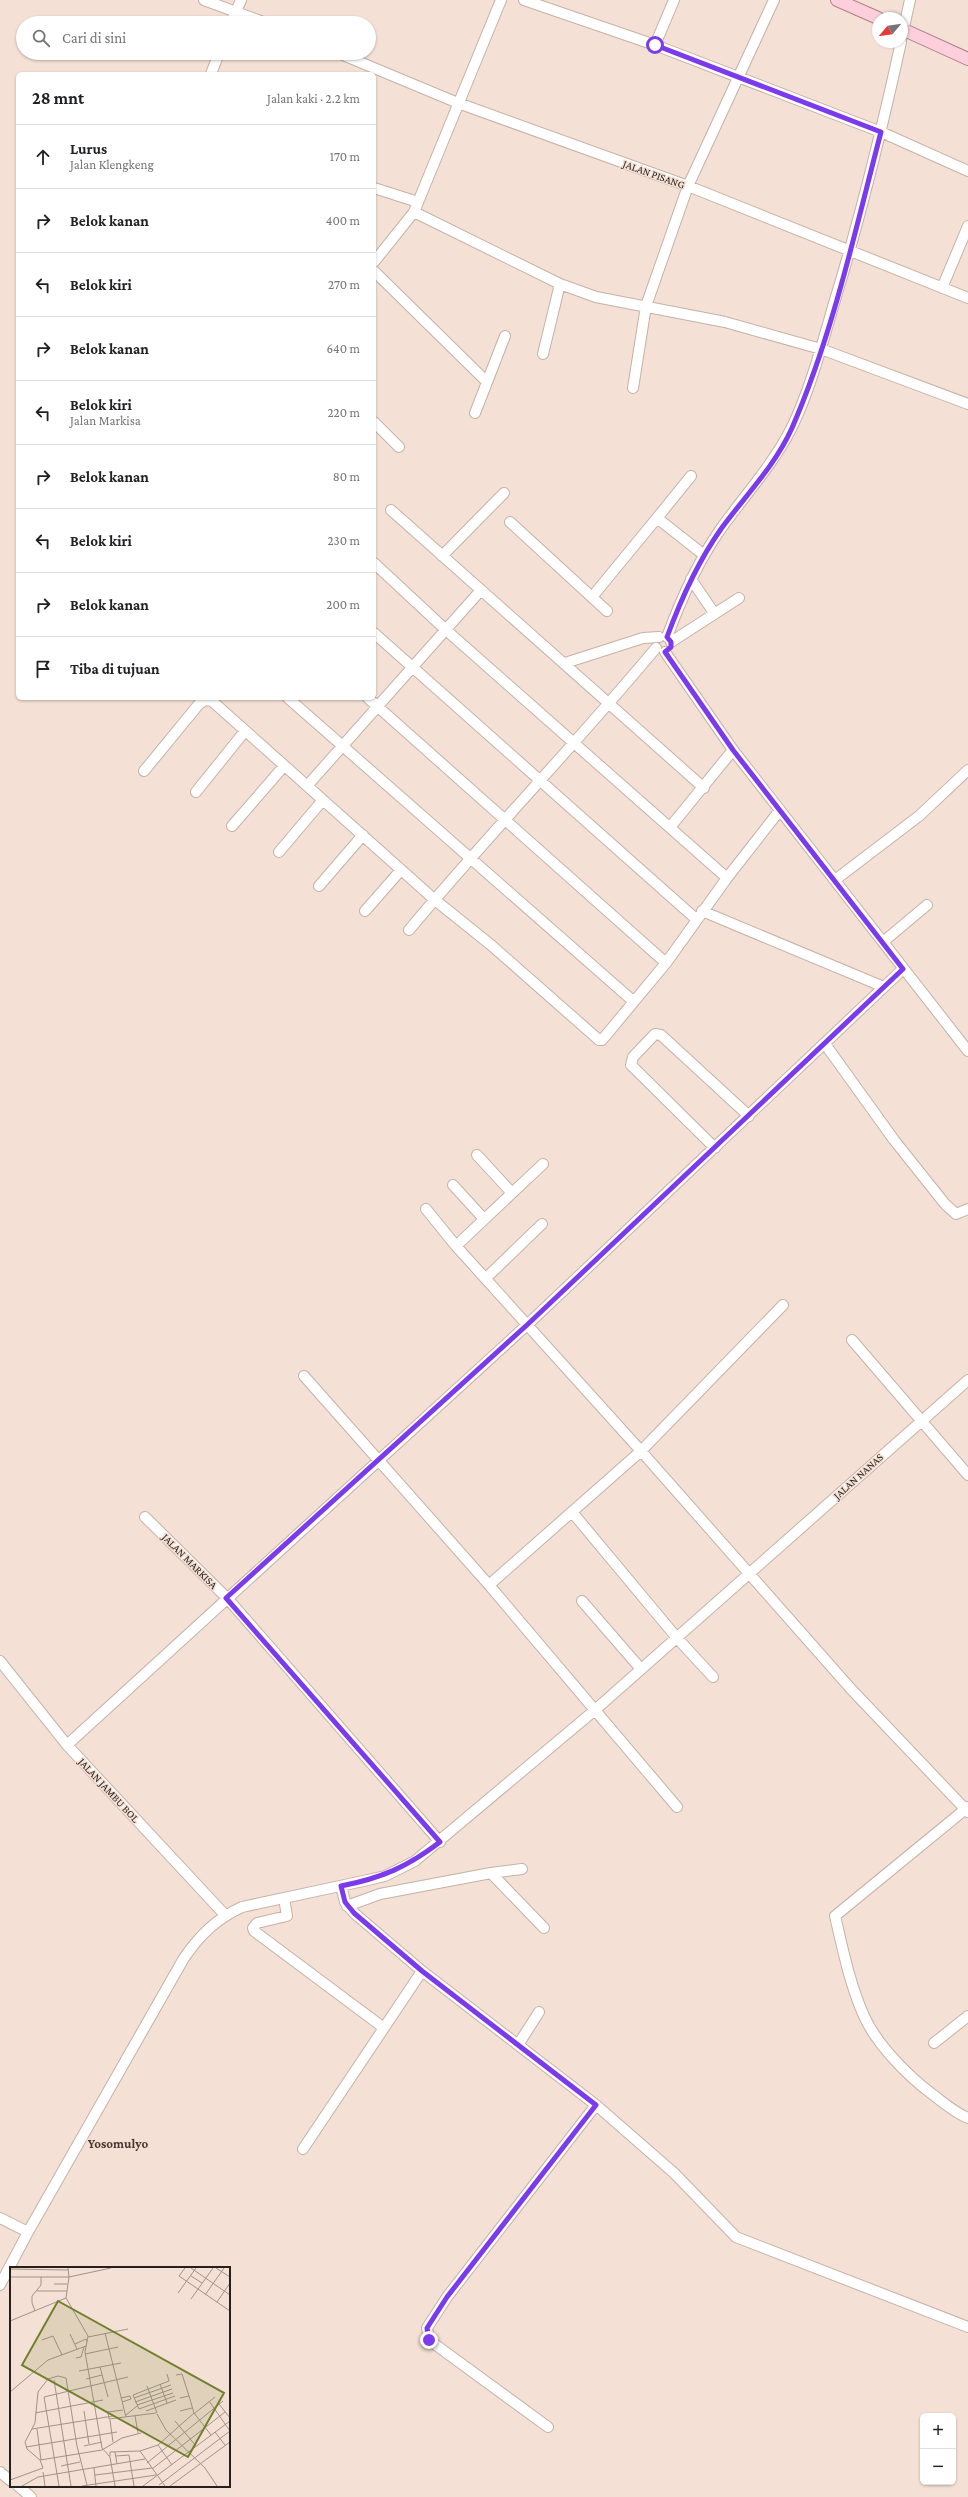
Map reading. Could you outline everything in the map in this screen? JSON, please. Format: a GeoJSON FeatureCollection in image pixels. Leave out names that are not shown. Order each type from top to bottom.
{"type":"FeatureCollection","features":[{"type":"Feature","properties":{"kind":"main road"},"geometry":{"type":"LineString","coordinates":[[838,0],[872,15]]}},
{"type":"Feature","properties":{"kind":"main road"},"geometry":{"type":"LineString","coordinates":[[908,34],[968,59]]}},
{"type":"Feature","properties":{"kind":"street"},"geometry":{"type":"LineString","coordinates":[[204,0],[248,16]]}},
{"type":"Feature","properties":{"kind":"street"},"geometry":{"type":"LineString","coordinates":[[234,16],[241,0]]}},
{"type":"Feature","properties":{"kind":"street"},"geometry":{"type":"LineString","coordinates":[[376,260],[414,212],[501,0]]}},
{"type":"Feature","properties":{"kind":"street"},"geometry":{"type":"LineString","coordinates":[[524,0],[655,45],[737,78],[881,132],[968,171]]}},
{"type":"Feature","properties":{"kind":"street"},"geometry":{"type":"LineString","coordinates":[[655,45],[674,0]]}},
{"type":"Feature","properties":{"kind":"street"},"geometry":{"type":"LineString","coordinates":[[633,388],[646,306],[688,186],[774,0]]}},
{"type":"Feature","properties":{"kind":"street"},"geometry":{"type":"LineString","coordinates":[[907,12],[910,0]]}},
{"type":"Feature","properties":{"kind":"street"},"geometry":{"type":"LineString","coordinates":[[666,639],[691,579],[704,555],[728,519],[755,486],[791,428],[821,349],[850,250],[881,132],[900,48]]}},
{"type":"Feature","properties":{"kind":"street"},"geometry":{"type":"LineString","coordinates":[[212,72],[216,60]]}},
{"type":"Feature","properties":{"kind":"street","name":"JALAN PISANG"},"geometry":{"type":"LineString","coordinates":[[355,60],[458,103],[688,186],[968,298]]}},
{"type":"Feature","properties":{"kind":"street"},"geometry":{"type":"LineString","coordinates":[[376,189],[418,202]]}},
{"type":"Feature","properties":{"kind":"street"},"geometry":{"type":"LineString","coordinates":[[414,212],[560,284],[596,297],[725,322],[821,349],[968,404]]}},
{"type":"Feature","properties":{"kind":"street"},"geometry":{"type":"LineString","coordinates":[[942,288],[968,226]]}},
{"type":"Feature","properties":{"kind":"street"},"geometry":{"type":"LineString","coordinates":[[376,273],[487,382]]}},
{"type":"Feature","properties":{"kind":"street"},"geometry":{"type":"LineString","coordinates":[[543,354],[560,284]]}},
{"type":"Feature","properties":{"kind":"street"},"geometry":{"type":"LineString","coordinates":[[475,413],[505,336]]}},
{"type":"Feature","properties":{"kind":"street"},"geometry":{"type":"LineString","coordinates":[[376,424],[399,447]]}},
{"type":"Feature","properties":{"kind":"street"},"geometry":{"type":"LineString","coordinates":[[592,597],[691,476]]}},
{"type":"Feature","properties":{"kind":"street"},"geometry":{"type":"LineString","coordinates":[[442,556],[504,493]]}},
{"type":"Feature","properties":{"kind":"street"},"geometry":{"type":"LineString","coordinates":[[391,510],[611,703],[704,788]]}},
{"type":"Feature","properties":{"kind":"street"},"geometry":{"type":"LineString","coordinates":[[657,518],[704,555]]}},
{"type":"Feature","properties":{"kind":"street"},"geometry":{"type":"LineString","coordinates":[[510,522],[607,611]]}},
{"type":"Feature","properties":{"kind":"street"},"geometry":{"type":"LineString","coordinates":[[376,565],[446,630],[670,826],[727,878]]}},
{"type":"Feature","properties":{"kind":"street"},"geometry":{"type":"LineString","coordinates":[[691,579],[714,613]]}},
{"type":"Feature","properties":{"kind":"street"},"geometry":{"type":"LineString","coordinates":[[307,786],[377,706],[413,669],[481,590]]}},
{"type":"Feature","properties":{"kind":"street"},"geometry":{"type":"LineString","coordinates":[[739,598],[655,644],[661,650],[733,750],[968,1051]]}},
{"type":"Feature","properties":{"kind":"street"},"geometry":{"type":"LineString","coordinates":[[376,635],[696,919]]}},
{"type":"Feature","properties":{"kind":"street"},"geometry":{"type":"LineString","coordinates":[[565,663],[643,638],[666,639]]}},
{"type":"Feature","properties":{"kind":"street"},"geometry":{"type":"LineString","coordinates":[[410,930],[506,821],[539,781],[576,744],[611,703],[661,650],[671,647],[666,639]]}},
{"type":"Feature","properties":{"kind":"street"},"geometry":{"type":"LineString","coordinates":[[144,771],[199,704],[205,700],[212,701],[322,801],[363,835],[435,900],[491,945],[599,1040],[602,1040],[666,963],[696,919],[780,810]]}},
{"type":"Feature","properties":{"kind":"street"},"geometry":{"type":"LineString","coordinates":[[290,700],[633,1001]]}},
{"type":"Feature","properties":{"kind":"street"},"geometry":{"type":"LineString","coordinates":[[370,700],[666,963]]}},
{"type":"Feature","properties":{"kind":"street"},"geometry":{"type":"LineString","coordinates":[[196,792],[245,731]]}},
{"type":"Feature","properties":{"kind":"street"},"geometry":{"type":"LineString","coordinates":[[670,826],[704,788],[733,750]]}},
{"type":"Feature","properties":{"kind":"street"},"geometry":{"type":"LineString","coordinates":[[232,826],[284,766]]}},
{"type":"Feature","properties":{"kind":"street"},"geometry":{"type":"LineString","coordinates":[[835,880],[919,816],[968,770]]}},
{"type":"Feature","properties":{"kind":"street"},"geometry":{"type":"LineString","coordinates":[[278,852],[322,801]]}},
{"type":"Feature","properties":{"kind":"street"},"geometry":{"type":"LineString","coordinates":[[319,886],[363,835]]}},
{"type":"Feature","properties":{"kind":"street"},"geometry":{"type":"LineString","coordinates":[[365,911],[401,870]]}},
{"type":"Feature","properties":{"kind":"street"},"geometry":{"type":"LineString","coordinates":[[883,942],[928,905]]}},
{"type":"Feature","properties":{"kind":"street"},"geometry":{"type":"LineString","coordinates":[[702,911],[884,987]]}},
{"type":"Feature","properties":{"kind":"street"},"geometry":{"type":"LineString","coordinates":[[67,1745],[226,1598],[527,1325],[903,969]]}},
{"type":"Feature","properties":{"kind":"street"},"geometry":{"type":"LineString","coordinates":[[715,1148],[631,1065],[633,1057],[655,1034],[661,1035],[749,1116]]}},
{"type":"Feature","properties":{"kind":"street"},"geometry":{"type":"LineString","coordinates":[[825,1044],[894,1140],[945,1204],[956,1214],[968,1210]]}},
{"type":"Feature","properties":{"kind":"street"},"geometry":{"type":"LineString","coordinates":[[477,1155],[512,1193]]}},
{"type":"Feature","properties":{"kind":"street"},"geometry":{"type":"LineString","coordinates":[[456,1246],[544,1164]]}},
{"type":"Feature","properties":{"kind":"street"},"geometry":{"type":"LineString","coordinates":[[452,1185],[484,1219]]}},
{"type":"Feature","properties":{"kind":"street"},"geometry":{"type":"LineString","coordinates":[[426,1209],[456,1246],[641,1451],[851,1690],[967,1809],[835,1916],[848,1970],[865,2018],[894,2061],[923,2088],[958,2114],[968,2118]]}},
{"type":"Feature","properties":{"kind":"street"},"geometry":{"type":"LineString","coordinates":[[486,1278],[542,1224]]}},
{"type":"Feature","properties":{"kind":"street"},"geometry":{"type":"LineString","coordinates":[[489,1585],[641,1451],[783,1305]]}},
{"type":"Feature","properties":{"kind":"street"},"geometry":{"type":"LineString","coordinates":[[852,1340],[968,1475]]}},
{"type":"Feature","properties":{"kind":"street"},"geometry":{"type":"LineString","coordinates":[[304,1376],[489,1585],[677,1807]]}},
{"type":"Feature","properties":{"kind":"street","name":"JALAN NANAS"},"geometry":{"type":"LineString","coordinates":[[344,1897],[415,1861],[440,1842],[595,1710],[968,1380]]}},
{"type":"Feature","properties":{"kind":"street"},"geometry":{"type":"LineString","coordinates":[[572,1512],[677,1638],[713,1677]]}},
{"type":"Feature","properties":{"kind":"street","name":"JALAN MARKISA"},"geometry":{"type":"LineString","coordinates":[[145,1517],[226,1598],[440,1842]]}},
{"type":"Feature","properties":{"kind":"street"},"geometry":{"type":"LineString","coordinates":[[582,1602],[641,1669]]}},
{"type":"Feature","properties":{"kind":"street","name":"JALAN JAMBU BOL"},"geometry":{"type":"LineString","coordinates":[[0,1661],[67,1745],[224,1915]]}},
{"type":"Feature","properties":{"kind":"street"},"geometry":{"type":"LineString","coordinates":[[0,2285],[4,2268],[28,2232],[184,1958],[202,1934],[224,1915],[242,1907],[284,1898],[344,1897],[380,1894],[491,1873],[522,1869]]}},
{"type":"Feature","properties":{"kind":"street"},"geometry":{"type":"LineString","coordinates":[[491,1873],[544,1928]]}},
{"type":"Feature","properties":{"kind":"street"},"geometry":{"type":"LineString","coordinates":[[344,1897],[422,1971],[596,2105],[674,2173],[736,2237],[968,2327]]}},
{"type":"Feature","properties":{"kind":"street"},"geometry":{"type":"LineString","coordinates":[[284,1898],[287,1916],[257,1923],[253,1928],[254,1931],[384,2028]]}},
{"type":"Feature","properties":{"kind":"street"},"geometry":{"type":"LineString","coordinates":[[303,2149],[422,1971]]}},
{"type":"Feature","properties":{"kind":"street"},"geometry":{"type":"LineString","coordinates":[[518,2045],[539,2012]]}},
{"type":"Feature","properties":{"kind":"street"},"geometry":{"type":"LineString","coordinates":[[934,2043],[968,2016]]}},
{"type":"Feature","properties":{"kind":"street"},"geometry":{"type":"LineString","coordinates":[[548,2427],[429,2340],[427,2328],[447,2297],[596,2105]]}},
{"type":"Feature","properties":{"kind":"street"},"geometry":{"type":"LineString","coordinates":[[0,2218],[28,2232]]}},
{"type":"Feature","properties":{"kind":"street"},"geometry":{"type":"LineString","coordinates":[[0,2472],[10,2480]]}},
{"type":"Feature","properties":{"kind":"street"},"geometry":{"type":"LineString","coordinates":[[19,2487],[31,2497]]}},
{"type":"Feature","properties":{"kind":"district","name":"Yosomulyo"},"geometry":{"type":"Point","coordinates":[118,2143]}},
{"type":"Feature","properties":{"kind":"route"},"geometry":{"type":"LineString","coordinates":[[429,2340],[427,2328],[447,2297],[596,2105],[422,1971],[347,1906],[341,1886],[385,1876],[415,1861],[440,1842],[226,1598],[527,1325],[903,969],[733,750],[665,652],[671,647],[671,642],[667,637],[684,593],[704,555],[720,530],[755,486],[784,442],[791,428],[821,349],[850,250],[881,132],[737,78],[655,45]]}}]}
